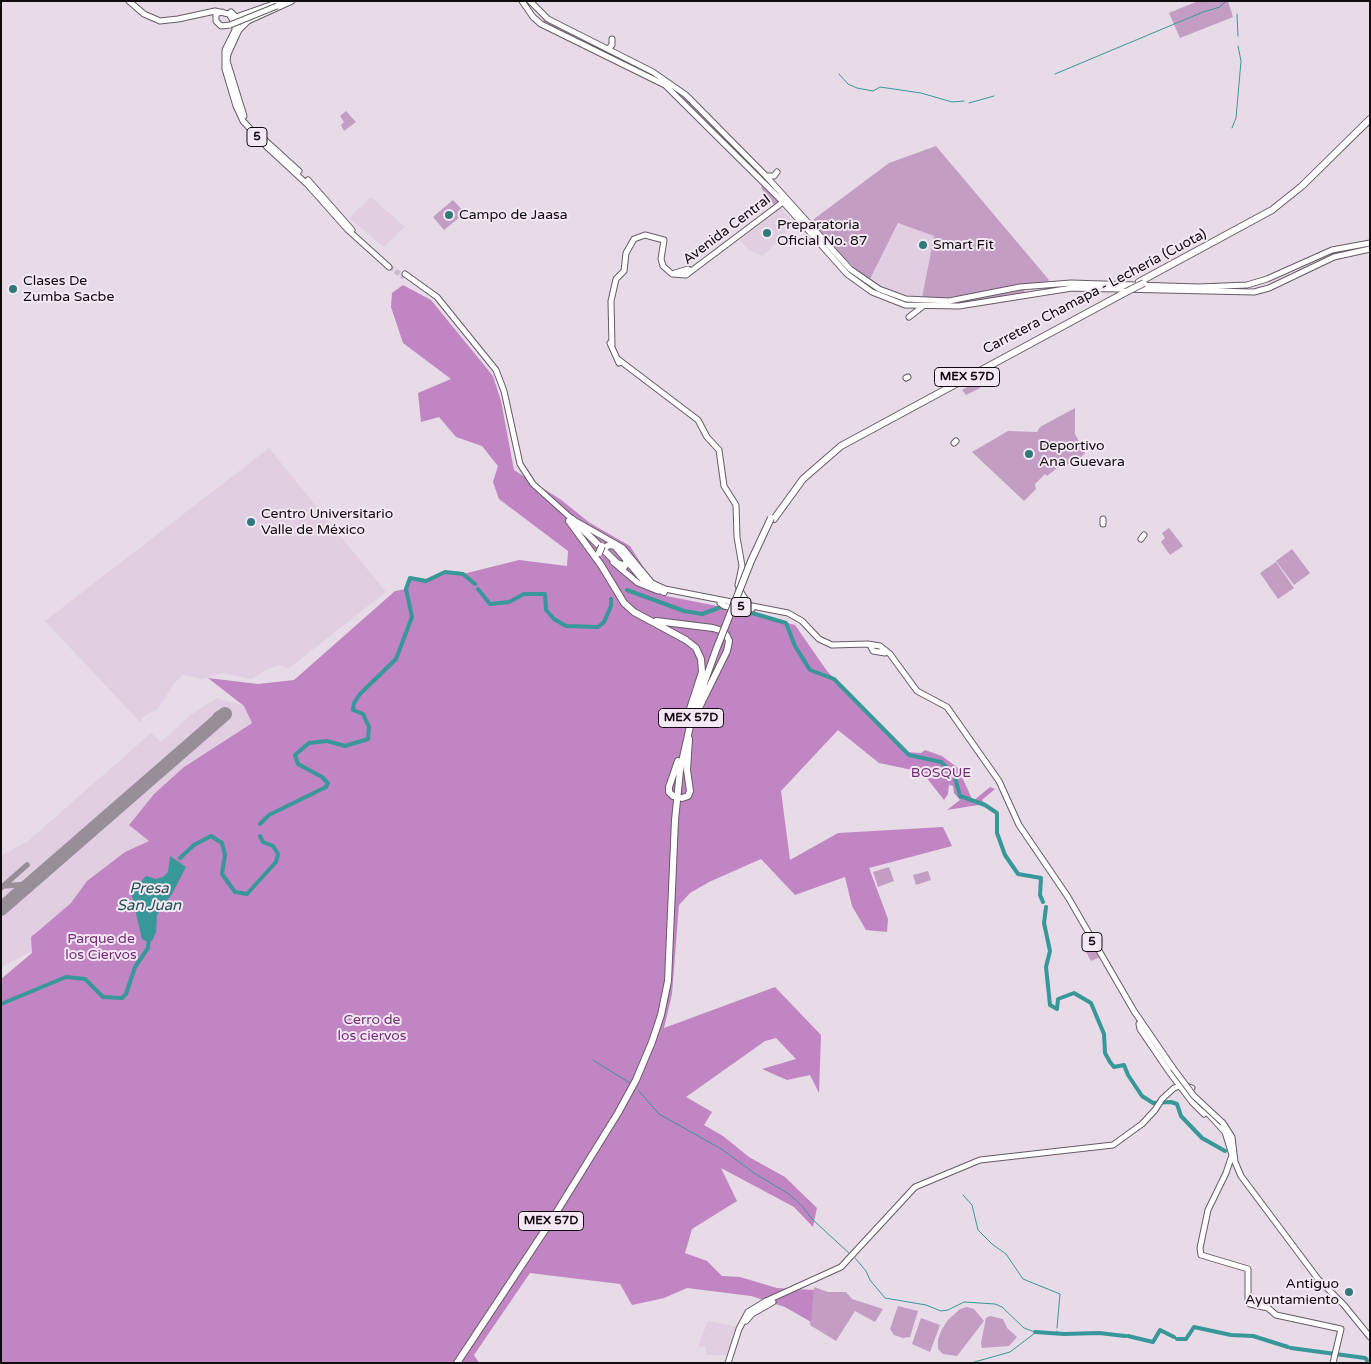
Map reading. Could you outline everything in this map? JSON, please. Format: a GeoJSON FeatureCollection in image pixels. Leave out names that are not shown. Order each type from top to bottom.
{"type":"FeatureCollection","features":[{"type":"Feature","properties":{"kind":"highway","name":"Carretera Chamapa - Lechería (Cuota)"},"geometry":{"type":"LineString","coordinates":[[458,1363],[553,1222],[636,1088],[661,1024],[670,985],[674,943],[678,804],[688,731],[718,650],[773,518],[800,478],[840,444],[1124,292],[1272,210],[1302,186],[1370,119]]}},
{"type":"Feature","properties":{"kind":"highway","name":"Carretera Chamapa - Lechería (Cuota)"},"geometry":{"type":"LineString","coordinates":[[1142,282],[1274,212],[1304,188],[1370,125]]}},
{"type":"Feature","properties":{"kind":"highway"},"geometry":{"type":"LineString","coordinates":[[570,520],[618,563],[625,566],[627,559]]}},
{"type":"Feature","properties":{"kind":"highway"},"geometry":{"type":"LineString","coordinates":[[570,520],[624,603],[645,619],[691,643],[699,654],[702,672],[691,704],[688,731]]}},
{"type":"Feature","properties":{"kind":"highway"},"geometry":{"type":"LineString","coordinates":[[601,550],[616,543]]}},
{"type":"Feature","properties":{"kind":"highway"},"geometry":{"type":"LineString","coordinates":[[601,550],[610,545],[615,546],[650,586],[664,592]]}},
{"type":"Feature","properties":{"kind":"highway"},"geometry":{"type":"LineString","coordinates":[[601,550],[601,565]]}},
{"type":"Feature","properties":{"kind":"highway"},"geometry":{"type":"LineString","coordinates":[[601,550],[603,564],[620,594],[645,616],[665,623],[720,630],[727,636],[729,646],[727,652],[694,717]]}},
{"type":"Feature","properties":{"kind":"highway","name":"Carretera Chamapa - Lechería (Cuota)"},"geometry":{"type":"LineString","coordinates":[[458,1363],[618,1114],[636,1080],[652,1042],[661,1015],[668,980],[676,803],[694,717],[718,650]]}},
{"type":"Feature","properties":{"kind":"highway"},"geometry":{"type":"LineString","coordinates":[[673,796],[669,792],[669,787],[688,739]]}},
{"type":"Feature","properties":{"kind":"highway"},"geometry":{"type":"LineString","coordinates":[[682,798],[688,796],[690,791],[687,770],[688,739]]}},
{"type":"Feature","properties":{"kind":"main road"},"geometry":{"type":"LineString","coordinates":[[131,1],[144,14],[160,21],[178,20],[218,10],[229,14]]}},
{"type":"Feature","properties":{"kind":"main road"},"geometry":{"type":"LineString","coordinates":[[131,1],[145,12],[160,18],[218,8],[230,11],[236,17],[239,30]]}},
{"type":"Feature","properties":{"kind":"main road"},"geometry":{"type":"LineString","coordinates":[[236,17],[291,1]]}},
{"type":"Feature","properties":{"kind":"main road"},"geometry":{"type":"LineString","coordinates":[[239,30],[248,21],[291,1]]}},
{"type":"Feature","properties":{"kind":"main road"},"geometry":{"type":"LineString","coordinates":[[522,1],[533,18],[547,27],[660,82],[753,168],[766,176],[872,292],[896,302],[922,306],[959,306],[1050,290],[1101,287],[1260,291],[1334,257],[1370,249]]}},
{"type":"Feature","properties":{"kind":"main road"},"geometry":{"type":"LineString","coordinates":[[530,1],[548,19],[658,75],[686,95],[847,274],[886,292],[911,300],[955,300],[1030,286],[1053,284],[1200,287],[1247,285],[1267,280],[1332,250],[1370,243]]}},
{"type":"Feature","properties":{"kind":"main road"},"geometry":{"type":"LineString","coordinates":[[214,16],[217,23],[224,26],[230,25],[282,3]]}},
{"type":"Feature","properties":{"kind":"main road"},"geometry":{"type":"LineString","coordinates":[[533,18],[540,18],[539,11]]}},
{"type":"Feature","properties":{"kind":"main road"},"geometry":{"type":"LineString","coordinates":[[204,13],[214,16],[222,12],[229,14]]}},
{"type":"Feature","properties":{"kind":"main road","name":"5"},"geometry":{"type":"LineString","coordinates":[[229,14],[235,24],[235,30],[225,50],[224,60],[240,114],[255,136],[390,266]]}},
{"type":"Feature","properties":{"kind":"main road"},"geometry":{"type":"LineString","coordinates":[[244,15],[244,20],[248,21]]}},
{"type":"Feature","properties":{"kind":"main road"},"geometry":{"type":"LineString","coordinates":[[547,27],[542,19],[548,19]]}},
{"type":"Feature","properties":{"kind":"main road","name":"5"},"geometry":{"type":"LineString","coordinates":[[239,30],[227,56],[229,71],[244,117],[251,127],[338,212],[349,228]]}},
{"type":"Feature","properties":{"kind":"main road"},"geometry":{"type":"LineString","coordinates":[[608,49],[612,39]]}},
{"type":"Feature","properties":{"kind":"main road"},"geometry":{"type":"LineString","coordinates":[[766,176],[774,176],[777,172]]}},
{"type":"Feature","properties":{"kind":"main road"},"geometry":{"type":"LineString","coordinates":[[775,186],[775,192],[791,211]]}},
{"type":"Feature","properties":{"kind":"main road","name":"Avenida Central"},"geometry":{"type":"LineString","coordinates":[[669,272],[686,276],[783,202]]}},
{"type":"Feature","properties":{"kind":"main road"},"geometry":{"type":"LineString","coordinates":[[691,271],[688,269],[679,273],[669,272],[661,262],[665,241],[642,235],[629,245],[624,271],[617,277],[611,301],[612,345],[619,360],[698,420],[721,454],[724,486],[736,504],[737,537],[742,566],[739,584],[732,604]]}},
{"type":"Feature","properties":{"kind":"main road","name":"5"},"geometry":{"type":"LineString","coordinates":[[404,276],[437,297],[496,370],[504,391],[522,468],[533,484],[630,578],[645,586],[664,592],[793,615],[819,639],[832,645],[872,644],[887,650],[917,691],[947,707],[999,782],[1019,825],[1041,862],[1068,897],[1134,1011],[1173,1071],[1194,1096],[1226,1126],[1236,1149],[1236,1166]]}},
{"type":"Feature","properties":{"kind":"main road"},"geometry":{"type":"LineString","coordinates":[[1050,290],[1053,284]]}},
{"type":"Feature","properties":{"kind":"main road"},"geometry":{"type":"LineString","coordinates":[[1030,286],[1025,291],[1031,293]]}},
{"type":"Feature","properties":{"kind":"main road"},"geometry":{"type":"LineString","coordinates":[[909,317],[922,306]]}},
{"type":"Feature","properties":{"kind":"main road","name":"5"},"geometry":{"type":"LineString","coordinates":[[570,520],[623,548],[642,574],[656,586],[732,604]]}},
{"type":"Feature","properties":{"kind":"main road"},"geometry":{"type":"LineString","coordinates":[[720,602],[724,606],[744,610],[750,607],[742,596],[739,584]]}},
{"type":"Feature","properties":{"kind":"main road","name":"5"},"geometry":{"type":"LineString","coordinates":[[750,607],[792,617],[817,641],[831,648],[871,647],[885,653],[916,692],[942,706],[950,714],[997,782],[1013,819],[1065,898],[1139,1024],[1204,1110],[1226,1126]]}},
{"type":"Feature","properties":{"kind":"main road"},"geometry":{"type":"LineString","coordinates":[[1173,1071],[1177,1087],[1229,1142]]}},
{"type":"Feature","properties":{"kind":"main road"},"geometry":{"type":"LineString","coordinates":[[729,1363],[739,1329],[748,1312],[766,1301],[841,1267],[915,1188],[980,1160],[1113,1145],[1142,1124],[1177,1087],[1182,1076]]}},
{"type":"Feature","properties":{"kind":"main road"},"geometry":{"type":"LineString","coordinates":[[1177,1087],[1192,1088]]}},
{"type":"Feature","properties":{"kind":"main road"},"geometry":{"type":"LineString","coordinates":[[1192,1102],[1193,1097],[1198,1096]]}},
{"type":"Feature","properties":{"kind":"main road"},"geometry":{"type":"LineString","coordinates":[[1226,1126],[1232,1156],[1229,1167],[1208,1210],[1200,1248],[1201,1255],[1248,1268],[1248,1299],[1250,1304],[1268,1308],[1276,1315],[1342,1329],[1333,1363]]}},
{"type":"Feature","properties":{"kind":"main road"},"geometry":{"type":"LineString","coordinates":[[1229,1167],[1232,1165],[1236,1166],[1301,1256],[1370,1337]]}},
{"type":"Feature","properties":{"kind":"shaded area"},"geometry":{"type":"Polygon","coordinates":[[[1198,1],[1228,1],[1233,17],[1180,38],[1169,13],[1198,1]]]}},
{"type":"Feature","properties":{"kind":"shaded area"},"geometry":{"type":"Polygon","coordinates":[[[545,19],[613,52],[614,55],[611,56],[547,24],[543,21],[545,19]]]}},
{"type":"Feature","properties":{"kind":"shaded area"},"geometry":{"type":"Polygon","coordinates":[[[618,56],[640,66],[679,90],[750,165],[664,83],[622,61],[618,56]]]}},
{"type":"Feature","properties":{"kind":"shaded area"},"geometry":{"type":"Polygon","coordinates":[[[346,111],[356,122],[344,131],[341,125],[344,122],[340,116],[346,111]]]}},
{"type":"Feature","properties":{"kind":"shaded area"},"geometry":{"type":"Polygon","coordinates":[[[936,146],[1049,280],[1047,283],[1012,286],[952,298],[922,298],[934,236],[898,223],[869,281],[832,247],[810,222],[889,163],[936,146]]]}},
{"type":"Feature","properties":{"kind":"shaded area"},"geometry":{"type":"Polygon","coordinates":[[[763,185],[779,201],[775,206],[761,188],[763,185]]]}},
{"type":"Feature","properties":{"kind":"shaded area"},"geometry":{"type":"Polygon","coordinates":[[[371,197],[405,227],[384,247],[349,218],[371,197]]]}},
{"type":"Feature","properties":{"kind":"shaded area","name":"Campo de Jaasa"},"geometry":{"type":"Polygon","coordinates":[[[453,200],[465,213],[444,230],[433,217],[453,200]]]}},
{"type":"Feature","properties":{"kind":"shaded area","name":"Preparatoria Oficial No. 87"},"geometry":{"type":"Polygon","coordinates":[[[780,207],[795,224],[763,256],[749,250],[740,240],[780,207]]]}},
{"type":"Feature","properties":{"kind":"shaded area"},"geometry":{"type":"Polygon","coordinates":[[[899,223],[934,236],[922,298],[905,296],[869,281],[899,223]]]}},
{"type":"Feature","properties":{"kind":"shaded area"},"geometry":{"type":"Polygon","coordinates":[[[1024,289],[1025,293],[955,306],[912,303],[912,301],[940,302],[1024,289]]]}},
{"type":"Feature","properties":{"kind":"shaded area"},"geometry":{"type":"Polygon","coordinates":[[[982,378],[980,388],[966,395],[962,390],[982,378]]]}},
{"type":"Feature","properties":{"kind":"shaded area","name":"Deportivo Ana Guevara"},"geometry":{"type":"Polygon","coordinates":[[[1075,408],[1075,434],[1085,453],[1078,461],[1057,468],[1047,476],[1045,474],[1035,484],[1036,489],[1024,501],[972,452],[1008,431],[1037,432],[1040,427],[1075,408]]]}},
{"type":"Feature","properties":{"kind":"shaded area","name":"Centro Universitario Valle de México"},"geometry":{"type":"Polygon","coordinates":[[[269,448],[386,592],[288,669],[279,665],[251,679],[222,673],[203,679],[183,675],[175,682],[158,709],[144,716],[140,722],[45,621],[269,448]]]}},
{"type":"Feature","properties":{"kind":"shaded area"},"geometry":{"type":"Polygon","coordinates":[[[1169,528],[1183,546],[1170,555],[1161,542],[1165,538],[1162,533],[1169,528]]]}},
{"type":"Feature","properties":{"kind":"shaded area"},"geometry":{"type":"Polygon","coordinates":[[[1292,549],[1310,573],[1294,585],[1276,561],[1292,549]]]}},
{"type":"Feature","properties":{"kind":"shaded area"},"geometry":{"type":"Polygon","coordinates":[[[1276,562],[1294,588],[1278,599],[1260,573],[1276,562]]]}},
{"type":"Feature","properties":{"kind":"shaded area"},"geometry":{"type":"Polygon","coordinates":[[[217,698],[244,706],[252,722],[184,767],[154,794],[129,824],[149,841],[125,852],[87,881],[71,903],[34,933],[32,951],[1,967],[1,856],[28,841],[151,733],[161,742],[189,716],[217,698]]]}},
{"type":"Feature","properties":{"kind":"shaded area"},"geometry":{"type":"Polygon","coordinates":[[[889,867],[894,881],[878,887],[873,872],[889,867]]]}},
{"type":"Feature","properties":{"kind":"shaded area"},"geometry":{"type":"Polygon","coordinates":[[[928,871],[931,880],[916,885],[913,875],[928,871]]]}},
{"type":"Feature","properties":{"kind":"shaded area"},"geometry":{"type":"Polygon","coordinates":[[[1094,947],[1100,957],[1091,961],[1086,952],[1094,947]]]}},
{"type":"Feature","properties":{"kind":"shaded area"},"geometry":{"type":"Polygon","coordinates":[[[814,1287],[828,1292],[846,1292],[852,1299],[883,1309],[875,1322],[855,1311],[836,1341],[810,1325],[814,1287]]]}},
{"type":"Feature","properties":{"kind":"shaded area"},"geometry":{"type":"Polygon","coordinates":[[[898,1306],[918,1311],[910,1337],[903,1338],[894,1335],[890,1329],[898,1306]]]}},
{"type":"Feature","properties":{"kind":"shaded area"},"geometry":{"type":"Polygon","coordinates":[[[967,1307],[974,1309],[984,1321],[957,1356],[943,1354],[938,1349],[938,1339],[942,1329],[948,1320],[960,1309],[967,1307]]]}},
{"type":"Feature","properties":{"kind":"shaded area"},"geometry":{"type":"Polygon","coordinates":[[[990,1316],[1003,1319],[1007,1328],[1017,1337],[1009,1346],[982,1348],[981,1343],[986,1318],[990,1316]]]}},
{"type":"Feature","properties":{"kind":"shaded area"},"geometry":{"type":"Polygon","coordinates":[[[921,1318],[940,1325],[930,1352],[912,1344],[921,1318]]]}},
{"type":"Feature","properties":{"kind":"shaded area"},"geometry":{"type":"Polygon","coordinates":[[[708,1321],[738,1327],[728,1355],[706,1355],[706,1347],[698,1346],[708,1321]]]}},
{"type":"Feature","properties":{"kind":"green space","name":"Cerro de los ciervos"},"geometry":{"type":"Polygon","coordinates":[[[403,285],[431,300],[493,376],[501,401],[514,470],[560,499],[590,523],[630,546],[661,595],[743,611],[795,625],[827,671],[905,752],[921,753],[925,750],[942,756],[958,768],[973,801],[990,787],[995,789],[982,800],[985,804],[947,810],[960,800],[954,793],[953,786],[949,785],[948,794],[944,800],[922,772],[879,763],[838,730],[781,791],[790,860],[838,833],[943,827],[952,846],[869,868],[888,919],[887,932],[866,930],[852,906],[845,877],[795,895],[761,859],[709,882],[690,893],[679,905],[672,994],[664,1028],[775,987],[821,1035],[819,1093],[810,1075],[787,1080],[762,1069],[796,1059],[776,1038],[765,1041],[686,1097],[712,1112],[704,1125],[723,1136],[749,1157],[785,1177],[817,1208],[813,1227],[794,1207],[721,1168],[737,1201],[692,1229],[685,1253],[707,1261],[722,1276],[740,1277],[777,1288],[814,1290],[811,1322],[785,1307],[751,1296],[687,1288],[664,1298],[632,1305],[620,1284],[530,1273],[474,1355],[479,1363],[1,1363],[1,979],[32,953],[31,937],[71,903],[87,881],[125,852],[149,841],[129,825],[154,794],[184,767],[252,723],[244,706],[208,678],[258,684],[294,680],[395,591],[406,589],[410,578],[426,581],[445,572],[463,574],[519,560],[567,566],[568,551],[499,499],[493,482],[498,466],[482,446],[456,437],[439,417],[421,422],[418,393],[451,379],[403,343],[391,307],[392,293],[403,285]]]}},
{"type":"Feature","properties":{"kind":"water","name":"Presa San Juan"},"geometry":{"type":"Polygon","coordinates":[[[170,856],[186,867],[172,894],[157,915],[156,932],[152,941],[146,941],[142,939],[131,892],[146,876],[156,879],[163,877],[168,872],[170,856]]]}},
{"type":"Feature","properties":{"kind":"waterway"},"geometry":{"type":"LineString","coordinates":[[1055,74],[1203,12],[1220,7],[1226,1]]}},
{"type":"Feature","properties":{"kind":"waterway"},"geometry":{"type":"LineString","coordinates":[[1237,14],[1238,36]]}},
{"type":"Feature","properties":{"kind":"waterway"},"geometry":{"type":"LineString","coordinates":[[1232,128],[1236,118],[1241,61],[1238,46]]}},
{"type":"Feature","properties":{"kind":"waterway"},"geometry":{"type":"LineString","coordinates":[[839,74],[848,84],[857,88],[873,91],[880,87],[921,93],[952,102],[964,101]]}},
{"type":"Feature","properties":{"kind":"waterway"},"geometry":{"type":"LineString","coordinates":[[969,103],[994,96]]}},
{"type":"Feature","properties":{"kind":"waterway"},"geometry":{"type":"LineString","coordinates":[[260,824],[269,815],[326,787],[328,783],[322,777],[298,764],[295,755],[309,743],[327,741],[345,746],[368,739],[369,727],[363,714],[353,710],[354,703],[360,694],[396,659],[412,617],[406,589],[410,578],[426,581],[445,572],[463,574],[475,584]]}},
{"type":"Feature","properties":{"kind":"waterway"},"geometry":{"type":"LineString","coordinates":[[478,589],[490,604],[509,602],[524,594],[545,594],[546,610],[554,619],[566,626],[598,627],[604,622],[611,606],[611,599]]}},
{"type":"Feature","properties":{"kind":"waterway"},"geometry":{"type":"LineString","coordinates":[[627,590],[684,611],[702,614],[721,607],[726,608]]}},
{"type":"Feature","properties":{"kind":"waterway"},"geometry":{"type":"LineString","coordinates":[[745,611],[786,623],[795,646],[810,670],[834,679],[909,755],[941,762],[954,774],[960,796],[985,805],[997,813],[997,833],[1005,855],[1018,874],[1041,878],[1040,895],[1043,902]]}},
{"type":"Feature","properties":{"kind":"waterway"},"geometry":{"type":"LineString","coordinates":[[180,858],[194,845],[211,836],[222,843],[225,855],[222,874],[235,892],[247,894],[276,862],[278,854],[273,846],[263,842],[260,836]]}},
{"type":"Feature","properties":{"kind":"waterway"},"geometry":{"type":"LineString","coordinates":[[1046,907],[1044,923],[1050,951],[1046,967],[1050,1005],[1057,1009],[1058,999],[1074,993],[1091,1003],[1104,1034],[1105,1053],[1114,1067],[1124,1065],[1128,1075],[1142,1096],[1153,1103],[1171,1102],[1177,1104],[1181,1116],[1202,1138],[1225,1151]]}},
{"type":"Feature","properties":{"kind":"waterway"},"geometry":{"type":"LineString","coordinates":[[1,1004],[66,977],[85,979],[103,997],[122,998],[126,994],[135,967],[148,948],[149,937]]}},
{"type":"Feature","properties":{"kind":"waterway"},"geometry":{"type":"LineString","coordinates":[[593,1060],[630,1083]]}},
{"type":"Feature","properties":{"kind":"waterway"},"geometry":{"type":"LineString","coordinates":[[638,1090],[659,1114],[723,1150],[754,1173],[789,1194],[803,1207],[812,1219],[850,1254]]}},
{"type":"Feature","properties":{"kind":"waterway"},"geometry":{"type":"LineString","coordinates":[[963,1195],[972,1205],[978,1230],[992,1244],[1006,1254],[1023,1279],[1060,1294],[1057,1328]]}},
{"type":"Feature","properties":{"kind":"waterway"},"geometry":{"type":"LineString","coordinates":[[855,1258],[885,1298],[926,1305],[941,1311],[948,1310],[964,1302],[995,1304],[1002,1307],[1024,1328],[1035,1332]]}},
{"type":"Feature","properties":{"kind":"waterway"},"geometry":{"type":"LineString","coordinates":[[1177,1339],[1186,1339],[1194,1327],[1231,1335],[1253,1336],[1288,1347]]}},
{"type":"Feature","properties":{"kind":"waterway"},"geometry":{"type":"LineString","coordinates":[[1128,1336],[1153,1342],[1160,1330],[1174,1337]]}},
{"type":"Feature","properties":{"kind":"waterway"},"geometry":{"type":"LineString","coordinates":[[1035,1332],[1064,1334],[1099,1333],[1125,1336]]}},
{"type":"Feature","properties":{"kind":"waterway"},"geometry":{"type":"LineString","coordinates":[[971,1363],[1010,1352],[1035,1333]]}},
{"type":"Feature","properties":{"kind":"waterway"},"geometry":{"type":"LineString","coordinates":[[1291,1348],[1365,1358],[1367,1360]]}},
{"type":"Feature","properties":{"kind":"taxiway"},"geometry":{"type":"LineString","coordinates":[[211,726],[216,715],[219,713],[223,717],[218,720]]}},
{"type":"Feature","properties":{"kind":"taxiway"},"geometry":{"type":"LineString","coordinates":[[1,888],[27,865]]}},
{"type":"Feature","properties":{"kind":"taxiway"},"geometry":{"type":"LineString","coordinates":[[3,886],[30,884]]}},
{"type":"Feature","properties":{"kind":"taxiway"},"geometry":{"type":"LineString","coordinates":[[16,896],[21,890],[19,885]]}},
{"type":"Feature","properties":{"kind":"runway"},"geometry":{"type":"LineString","coordinates":[[1,909],[225,714]]}},
{"type":"Feature","properties":{"kind":"tunnel"},"geometry":{"type":"LineString","coordinates":[[389,267],[404,277]]}},
{"type":"Feature","properties":{"kind":"place","name":"Campo de Jaasa"},"geometry":{"type":"Point","coordinates":[449,215]}},
{"type":"Feature","properties":{"kind":"place","name":"Preparatoria Oficial No. 87"},"geometry":{"type":"Point","coordinates":[767,233]}},
{"type":"Feature","properties":{"kind":"place","name":"Smart Fit"},"geometry":{"type":"Point","coordinates":[923,245]}},
{"type":"Feature","properties":{"kind":"place","name":"Clases De Zumba Sacbe"},"geometry":{"type":"Point","coordinates":[13,289]}},
{"type":"Feature","properties":{"kind":"place","name":"Deportivo Ana Guevara"},"geometry":{"type":"Point","coordinates":[1029,454]}},
{"type":"Feature","properties":{"kind":"place","name":"Centro Universitario Valle de México"},"geometry":{"type":"Point","coordinates":[251,522]}},
{"type":"Feature","properties":{"kind":"place","name":"Antiguo Ayuntamiento"},"geometry":{"type":"Point","coordinates":[1349,1292]}},
{"type":"Feature","properties":{"kind":"park label","name":"BOSQUE"},"geometry":{"type":"Point","coordinates":[941,773]}},
{"type":"Feature","properties":{"kind":"park label","name":"Parque de los Ciervos"},"geometry":{"type":"Point","coordinates":[101,948]}}]}
